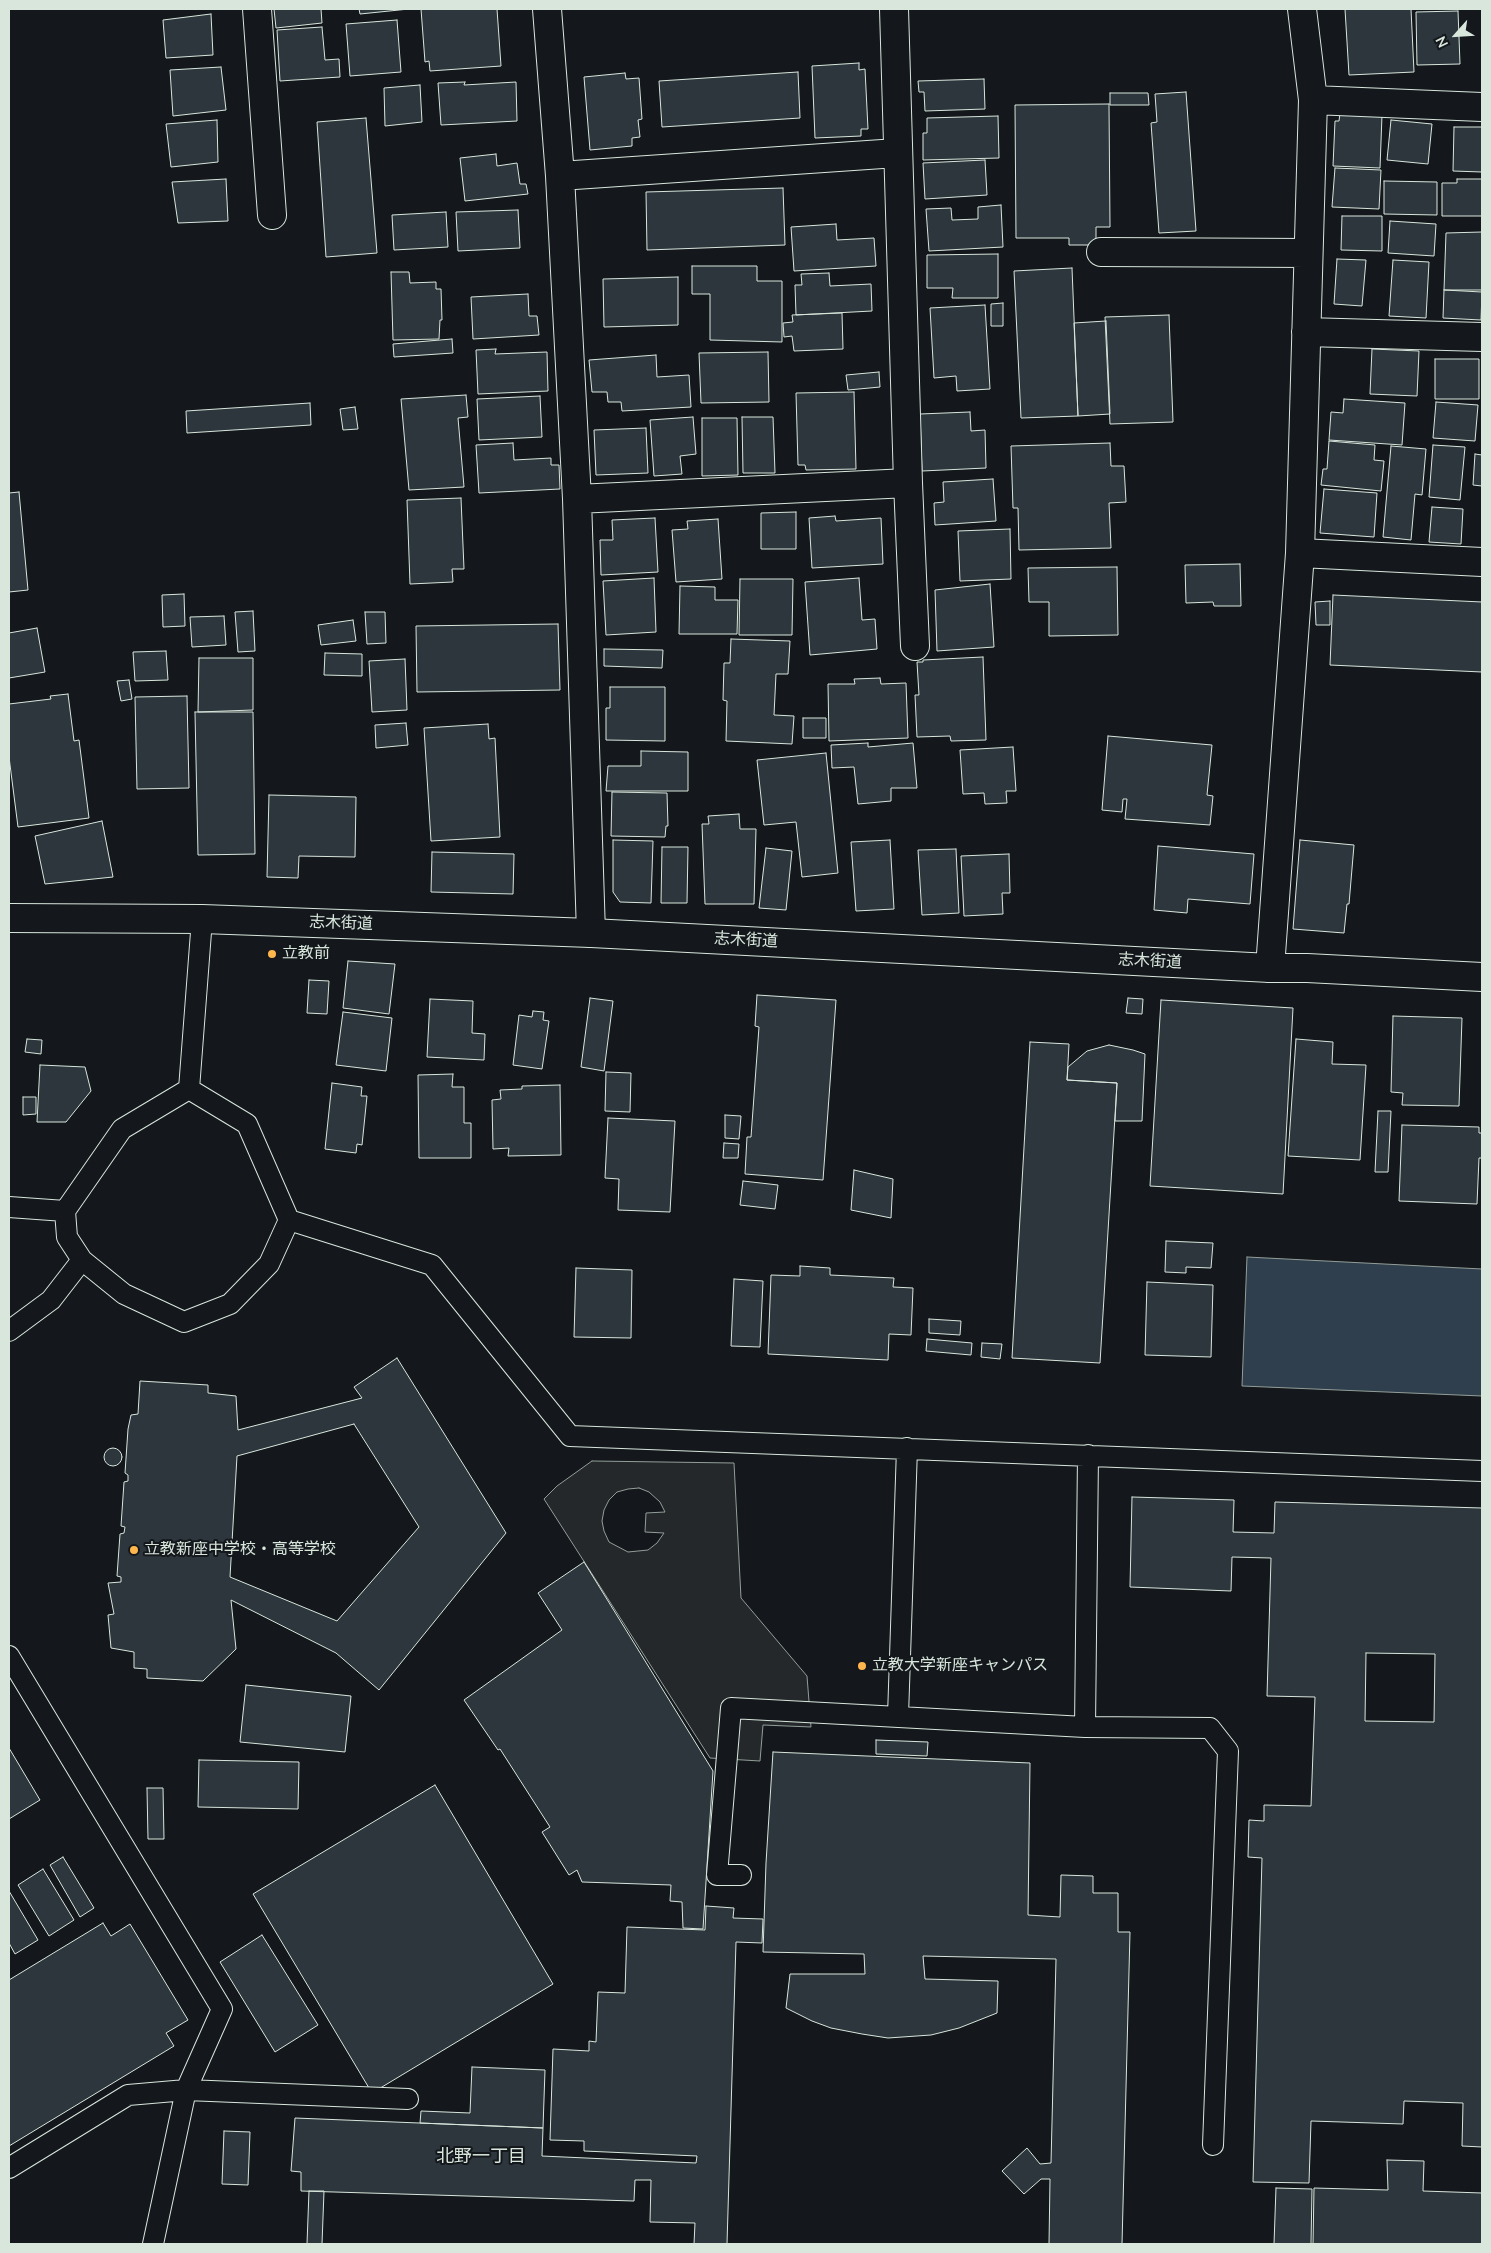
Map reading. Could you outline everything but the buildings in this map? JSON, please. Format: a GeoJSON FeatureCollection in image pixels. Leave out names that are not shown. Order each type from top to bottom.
{"type":"FeatureCollection","features":[{"type":"Feature","properties":{"kind":"street"},"geometry":{"type":"LineString","coordinates":[[256,9],[272,215]]}},
{"type":"Feature","properties":{"kind":"street"},"geometry":{"type":"LineString","coordinates":[[548,9],[560,176],[577,499],[591,933]]}},
{"type":"Feature","properties":{"kind":"street"},"geometry":{"type":"LineString","coordinates":[[894,9],[908,483],[915,646]]}},
{"type":"Feature","properties":{"kind":"street"},"geometry":{"type":"LineString","coordinates":[[1270,968],[1300,554],[1313,100],[1302,9]]}},
{"type":"Feature","properties":{"kind":"street"},"geometry":{"type":"LineString","coordinates":[[1313,100],[1482,107]]}},
{"type":"Feature","properties":{"kind":"street"},"geometry":{"type":"LineString","coordinates":[[560,176],[898,153]]}},
{"type":"Feature","properties":{"kind":"street"},"geometry":{"type":"LineString","coordinates":[[1101,252],[1308,254]]}},
{"type":"Feature","properties":{"kind":"street"},"geometry":{"type":"LineString","coordinates":[[1306,332],[1482,337]]}},
{"type":"Feature","properties":{"kind":"street"},"geometry":{"type":"LineString","coordinates":[[577,499],[908,483]]}},
{"type":"Feature","properties":{"kind":"street"},"geometry":{"type":"LineString","coordinates":[[1300,554],[1482,562]]}},
{"type":"Feature","properties":{"kind":"street","name":"志木街道"},"geometry":{"type":"LineString","coordinates":[[9,918],[202,919],[591,933],[1482,977]]}},
{"type":"Feature","properties":{"kind":"lane"},"geometry":{"type":"LineString","coordinates":[[190,1089],[202,919]]}},
{"type":"Feature","properties":{"kind":"lane"},"geometry":{"type":"LineString","coordinates":[[190,1089],[247,1124],[289,1220],[269,1264],[230,1304],[184,1322],[124,1294],[82,1260],[68,1237],[65,1210],[122,1129],[190,1089]]}},
{"type":"Feature","properties":{"kind":"lane"},"geometry":{"type":"LineString","coordinates":[[9,1207],[65,1210]]}},
{"type":"Feature","properties":{"kind":"lane"},"geometry":{"type":"LineString","coordinates":[[289,1220],[432,1265],[570,1436],[1482,1471]]}},
{"type":"Feature","properties":{"kind":"lane"},"geometry":{"type":"LineString","coordinates":[[9,1331],[51,1300],[82,1260]]}},
{"type":"Feature","properties":{"kind":"lane"},"geometry":{"type":"LineString","coordinates":[[898,1716],[907,1448]]}},
{"type":"Feature","properties":{"kind":"lane"},"geometry":{"type":"LineString","coordinates":[[1085,1727],[1088,1456]]}},
{"type":"Feature","properties":{"kind":"lane"},"geometry":{"type":"LineString","coordinates":[[9,1656],[222,2009],[186,2090],[153,2244]]}},
{"type":"Feature","properties":{"kind":"lane"},"geometry":{"type":"LineString","coordinates":[[741,1875],[717,1875],[731,1708],[1085,1727],[1210,1728],[1228,1751],[1213,2144]]}},
{"type":"Feature","properties":{"kind":"lane"},"geometry":{"type":"LineString","coordinates":[[9,2168],[128,2095],[186,2090],[408,2099]]}},
{"type":"Feature","properties":{"kind":"shaded area"},"geometry":{"type":"Polygon","coordinates":[[[592,1461],[734,1463],[741,1598],[807,1676],[811,1727],[763,1725],[760,1761],[710,1758],[544,1499],[557,1486],[592,1461]],[[639,1488],[628,1489],[617,1492],[609,1500],[604,1510],[602,1521],[609,1542],[628,1552],[648,1550],[657,1543],[664,1533],[645,1532],[646,1513],[665,1512],[660,1502],[649,1492],[639,1488]]]}},
{"type":"Feature","properties":{"kind":"water"},"geometry":{"type":"Polygon","coordinates":[[[1247,1257],[1482,1269],[1482,1396],[1242,1386],[1247,1257]]]}},
{"type":"Feature","properties":{"kind":"place","name":"立教前"},"geometry":{"type":"Point","coordinates":[272,954]}},
{"type":"Feature","properties":{"kind":"place","name":"立教新座中学校・高等学校"},"geometry":{"type":"Point","coordinates":[134,1550]}},
{"type":"Feature","properties":{"kind":"place","name":"立教大学新座キャンパス"},"geometry":{"type":"Point","coordinates":[862,1666]}},
{"type":"Feature","properties":{"kind":"district","name":"北野一丁目"},"geometry":{"type":"Point","coordinates":[481,2158]}}]}
